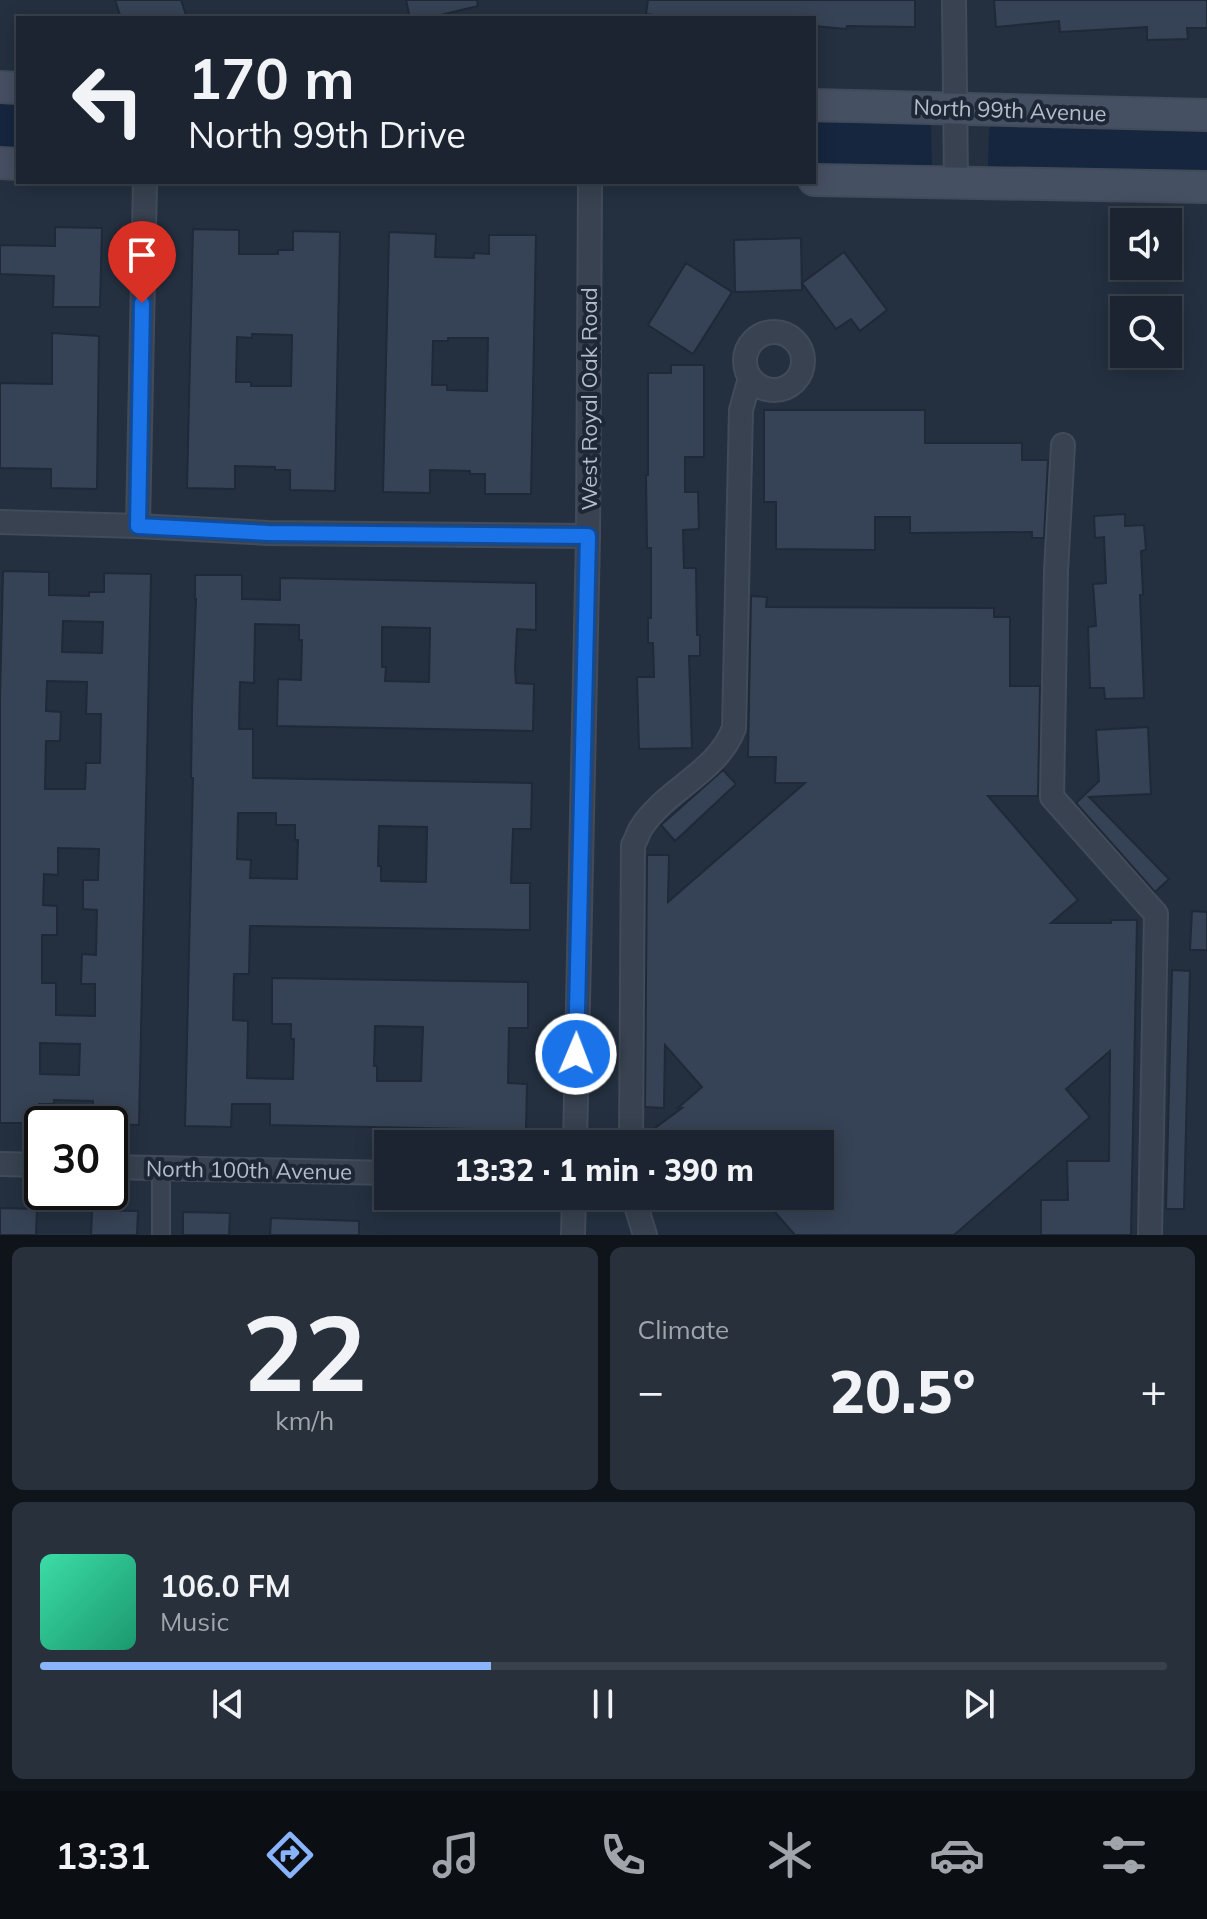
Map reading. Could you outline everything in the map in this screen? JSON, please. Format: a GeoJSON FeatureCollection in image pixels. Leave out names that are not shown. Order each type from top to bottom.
{"type":"FeatureCollection","features":[{"type":"Feature","properties":{"kind":"main road","name":"North 99th Avenue"},"geometry":{"type":"LineString","coordinates":[[816,105],[1207,115]]}},
{"type":"Feature","properties":{"kind":"main road"},"geometry":{"type":"LineString","coordinates":[[816,180],[1207,187]]}},
{"type":"Feature","properties":{"kind":"street"},"geometry":{"type":"LineString","coordinates":[[954,0],[956,182]]}},
{"type":"Feature","properties":{"kind":"street"},"geometry":{"type":"LineString","coordinates":[[138,526],[145,184]]}},
{"type":"Feature","properties":{"kind":"street","name":"West Royal Oak Road"},"geometry":{"type":"LineString","coordinates":[[575,1130],[588,536],[590,184]]}},
{"type":"Feature","properties":{"kind":"street"},"geometry":{"type":"LineString","coordinates":[[631,1130],[633,845],[642,827],[659,808],[729,743],[734,728],[741,410],[750,378]]}},
{"type":"Feature","properties":{"kind":"street"},"geometry":{"type":"LineString","coordinates":[[1063,445],[1056,571],[1052,797],[1156,914],[1150,1235]]}},
{"type":"Feature","properties":{"kind":"street"},"geometry":{"type":"LineString","coordinates":[[0,522],[268,533],[588,536]]}},
{"type":"Feature","properties":{"kind":"street"},"geometry":{"type":"LineString","coordinates":[[0,1164],[24,1165]]}},
{"type":"Feature","properties":{"kind":"street","name":"North 100th Avenue"},"geometry":{"type":"LineString","coordinates":[[128,1167],[374,1173]]}},
{"type":"Feature","properties":{"kind":"street"},"geometry":{"type":"LineString","coordinates":[[161,1168],[161,1235]]}},
{"type":"Feature","properties":{"kind":"street"},"geometry":{"type":"LineString","coordinates":[[573,1235],[574,1210]]}},
{"type":"Feature","properties":{"kind":"street"},"geometry":{"type":"LineString","coordinates":[[637,1210],[645,1235]]}},
{"type":"Feature","properties":{"kind":"water"},"geometry":{"type":"Polygon","coordinates":[[[0,102],[16,103],[16,151],[0,151],[0,102]]]}},
{"type":"Feature","properties":{"kind":"water"},"geometry":{"type":"Polygon","coordinates":[[[816,123],[926,123],[931,125],[932,168],[816,167],[816,123]]]}},
{"type":"Feature","properties":{"kind":"water"},"geometry":{"type":"Polygon","coordinates":[[[991,126],[1207,131],[1207,173],[991,168],[988,166],[991,126]]]}},
{"type":"Feature","properties":{"kind":"building"},"geometry":{"type":"Polygon","coordinates":[[[115,0],[181,0],[186,16],[120,16],[115,0]]]}},
{"type":"Feature","properties":{"kind":"building"},"geometry":{"type":"Polygon","coordinates":[[[406,0],[477,0],[478,6],[436,16],[410,16],[406,0]]]}},
{"type":"Feature","properties":{"kind":"building"},"geometry":{"type":"Polygon","coordinates":[[[648,0],[915,0],[915,27],[847,26],[846,29],[816,26],[816,16],[646,14],[648,0]]]}},
{"type":"Feature","properties":{"kind":"building"},"geometry":{"type":"Polygon","coordinates":[[[994,0],[1207,0],[1207,28],[1187,28],[1188,39],[1147,40],[1147,27],[1060,32],[1059,21],[996,27],[994,0]]]}},
{"type":"Feature","properties":{"kind":"building"},"geometry":{"type":"Polygon","coordinates":[[[55,227],[102,228],[100,307],[53,307],[54,276],[0,274],[0,245],[55,246],[55,227]]]}},
{"type":"Feature","properties":{"kind":"building"},"geometry":{"type":"Polygon","coordinates":[[[193,229],[239,230],[239,254],[278,254],[278,250],[293,250],[293,231],[340,232],[335,491],[290,490],[290,470],[235,466],[235,489],[187,488],[193,229]],[[252,334],[252,338],[237,337],[236,382],[251,382],[251,386],[291,386],[292,335],[252,334]]]}},
{"type":"Feature","properties":{"kind":"building"},"geometry":{"type":"Polygon","coordinates":[[[389,232],[436,234],[435,257],[474,258],[474,253],[489,254],[489,235],[536,235],[531,494],[485,494],[485,474],[430,470],[430,493],[383,492],[389,232]],[[488,338],[433,341],[432,385],[447,385],[447,390],[487,391],[488,338]]]}},
{"type":"Feature","properties":{"kind":"building"},"geometry":{"type":"Polygon","coordinates":[[[801,238],[802,290],[735,292],[734,240],[801,238]]]}},
{"type":"Feature","properties":{"kind":"building"},"geometry":{"type":"Polygon","coordinates":[[[844,252],[887,310],[860,331],[851,319],[836,329],[802,283],[844,252]]]}},
{"type":"Feature","properties":{"kind":"building"},"geometry":{"type":"Polygon","coordinates":[[[686,263],[732,292],[693,354],[648,325],[686,263]]]}},
{"type":"Feature","properties":{"kind":"building"},"geometry":{"type":"Polygon","coordinates":[[[52,333],[99,336],[97,489],[51,488],[51,469],[0,468],[0,383],[52,384],[52,333]]]}},
{"type":"Feature","properties":{"kind":"building"},"geometry":{"type":"Polygon","coordinates":[[[671,365],[704,365],[704,457],[685,457],[685,492],[698,492],[699,529],[683,530],[684,568],[696,568],[700,656],[689,656],[692,748],[639,749],[637,677],[654,677],[653,643],[648,643],[651,548],[647,548],[648,373],[671,373],[671,365]]]}},
{"type":"Feature","properties":{"kind":"building"},"geometry":{"type":"Polygon","coordinates":[[[764,410],[925,410],[925,443],[1022,443],[1022,460],[1048,460],[1044,538],[1032,538],[1032,532],[910,533],[910,517],[875,517],[875,550],[776,549],[776,502],[764,502],[764,410]]]}},
{"type":"Feature","properties":{"kind":"building"},"geometry":{"type":"Polygon","coordinates":[[[1125,514],[1125,526],[1144,525],[1146,550],[1141,551],[1143,595],[1140,595],[1144,698],[1105,699],[1104,688],[1090,688],[1088,627],[1096,626],[1093,584],[1106,583],[1104,537],[1095,538],[1094,516],[1125,514]]]}},
{"type":"Feature","properties":{"kind":"building"},"geometry":{"type":"Polygon","coordinates":[[[3,571],[49,572],[49,595],[89,596],[89,592],[104,592],[104,573],[151,574],[139,1125],[128,1125],[128,1106],[93,1106],[93,1101],[54,1100],[54,1104],[24,1106],[24,1123],[0,1123],[3,571]],[[63,621],[62,652],[102,653],[103,622],[63,621]],[[47,681],[46,711],[61,712],[60,741],[46,741],[45,789],[85,789],[86,763],[100,763],[101,714],[86,714],[87,682],[47,681]],[[58,848],[58,875],[44,874],[43,905],[57,906],[57,935],[42,935],[42,983],[56,983],[56,1015],[95,1016],[95,984],[81,984],[82,954],[96,955],[97,910],[83,909],[83,880],[98,880],[99,849],[58,848]],[[40,1043],[40,1074],[79,1075],[80,1044],[40,1043]]]}},
{"type":"Feature","properties":{"kind":"building"},"geometry":{"type":"Polygon","coordinates":[[[195,575],[242,575],[242,599],[280,600],[280,578],[536,583],[536,630],[517,629],[515,669],[516,683],[534,684],[533,731],[277,726],[278,679],[301,680],[302,640],[299,640],[299,625],[255,624],[254,683],[240,682],[239,729],[253,729],[253,778],[532,783],[531,829],[513,829],[511,883],[530,883],[530,930],[250,926],[249,974],[234,974],[233,1020],[248,1021],[247,1078],[293,1079],[294,1039],[291,1039],[291,1024],[272,1024],[272,978],[528,982],[528,1028],[509,1028],[508,1083],[527,1084],[526,1130],[270,1125],[270,1104],[232,1104],[231,1127],[185,1126],[195,575]],[[382,627],[385,681],[429,682],[430,628],[382,627]],[[238,813],[237,859],[251,860],[250,878],[297,879],[298,840],[295,840],[295,825],[276,825],[276,813],[238,813]],[[379,826],[378,866],[381,866],[381,881],[426,882],[427,827],[379,826]],[[375,1026],[374,1066],[377,1066],[377,1081],[421,1081],[423,1027],[375,1026]]]}},
{"type":"Feature","properties":{"kind":"building"},"geometry":{"type":"Polygon","coordinates":[[[751,596],[767,597],[766,607],[994,608],[994,617],[1010,617],[1010,686],[1040,686],[1038,796],[988,796],[1078,900],[1051,923],[1137,920],[1131,1235],[1041,1235],[1041,1200],[1068,1200],[1067,1161],[1109,1161],[1110,1051],[1066,1089],[1090,1117],[954,1235],[795,1235],[773,1210],[834,1210],[834,1130],[652,1130],[682,1108],[678,1108],[702,1087],[665,1045],[664,1108],[645,1107],[647,855],[669,855],[668,902],[805,783],[775,783],[776,757],[748,757],[751,596]]]}},
{"type":"Feature","properties":{"kind":"building"},"geometry":{"type":"Polygon","coordinates":[[[1148,727],[1151,794],[1089,797],[1169,879],[1155,892],[1076,803],[1099,781],[1096,730],[1148,727]]]}},
{"type":"Feature","properties":{"kind":"building"},"geometry":{"type":"Polygon","coordinates":[[[723,770],[736,784],[675,841],[661,825],[723,770]]]}},
{"type":"Feature","properties":{"kind":"building"},"geometry":{"type":"Polygon","coordinates":[[[1192,911],[1207,912],[1207,950],[1190,950],[1192,911]]]}},
{"type":"Feature","properties":{"kind":"building"},"geometry":{"type":"Polygon","coordinates":[[[1172,970],[1190,971],[1184,1209],[1166,1209],[1172,970]]]}},
{"type":"Feature","properties":{"kind":"building"},"geometry":{"type":"Polygon","coordinates":[[[0,1208],[37,1210],[36,1235],[0,1235],[0,1208]]]}},
{"type":"Feature","properties":{"kind":"building"},"geometry":{"type":"Polygon","coordinates":[[[92,1210],[138,1211],[137,1235],[91,1235],[92,1210]]]}},
{"type":"Feature","properties":{"kind":"building"},"geometry":{"type":"Polygon","coordinates":[[[183,1212],[230,1213],[229,1235],[183,1235],[183,1212]]]}},
{"type":"Feature","properties":{"kind":"building"},"geometry":{"type":"Polygon","coordinates":[[[271,1218],[359,1221],[359,1235],[270,1235],[271,1218]]]}},
{"type":"Feature","properties":{"kind":"route"},"geometry":{"type":"LineString","coordinates":[[142,303],[138,526],[268,533],[588,536],[576,1054]]}}]}
